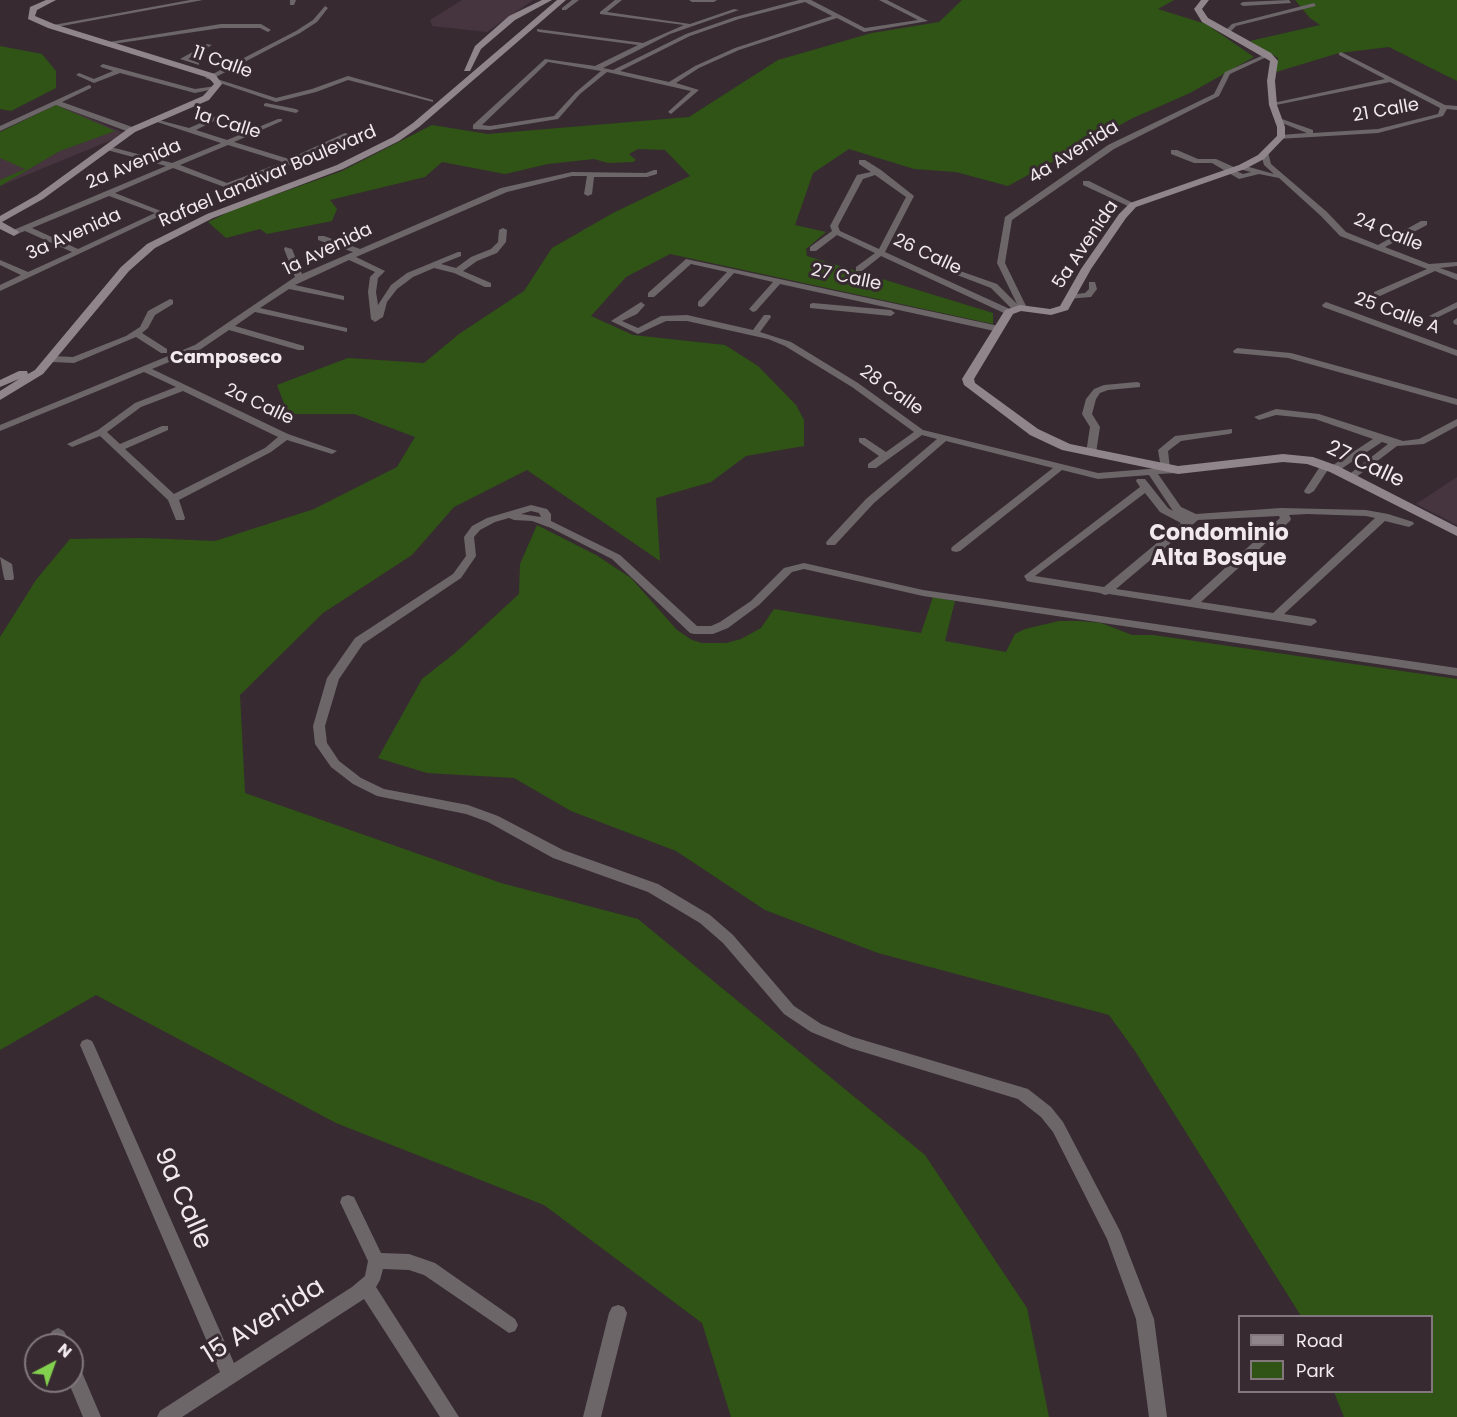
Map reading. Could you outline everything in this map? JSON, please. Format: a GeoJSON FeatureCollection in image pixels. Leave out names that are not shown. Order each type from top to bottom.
{"type":"FeatureCollection","features":[{"type":"Feature","properties":{"kind":"main road","name":"11 Calle"},"geometry":{"type":"LineString","coordinates":[[52,0],[33,9],[31,13],[34,19],[188,68],[211,79]]}},
{"type":"Feature","properties":{"kind":"main road"},"geometry":{"type":"LineString","coordinates":[[473,70],[518,14],[548,0]]}},
{"type":"Feature","properties":{"kind":"main road","name":"Rafael Landivar Boulevard"},"geometry":{"type":"LineString","coordinates":[[0,396],[27,381],[52,359],[125,269],[151,246],[225,209],[320,176],[384,146],[416,125],[473,70],[487,52],[553,0]]}},
{"type":"Feature","properties":{"kind":"main road"},"geometry":{"type":"LineString","coordinates":[[473,70],[500,63],[537,32],[567,0]]}},
{"type":"Feature","properties":{"kind":"main road"},"geometry":{"type":"LineString","coordinates":[[1205,0],[1199,8],[1200,14],[1227,33],[1268,55],[1275,65],[1271,81],[1273,105],[1279,120],[1281,137]]}},
{"type":"Feature","properties":{"kind":"main road","name":"Rafael Landivar Boulevard"},"geometry":{"type":"LineString","coordinates":[[487,52],[563,4]]}},
{"type":"Feature","properties":{"kind":"main road"},"geometry":{"type":"LineString","coordinates":[[487,52],[515,50]]}},
{"type":"Feature","properties":{"kind":"main road","name":"Rafael Landivar Boulevard"},"geometry":{"type":"LineString","coordinates":[[0,384],[32,367],[122,262],[144,243],[220,206],[320,171],[369,149],[397,131],[431,101],[473,70]]}},
{"type":"Feature","properties":{"kind":"main road"},"geometry":{"type":"LineString","coordinates":[[153,121],[190,103],[205,91],[211,79]]}},
{"type":"Feature","properties":{"kind":"main road"},"geometry":{"type":"LineString","coordinates":[[0,220],[40,197],[132,130],[206,98],[211,79]]}},
{"type":"Feature","properties":{"kind":"main road","name":"5a Avenida"},"geometry":{"type":"LineString","coordinates":[[1016,309],[1061,310],[1117,223],[1133,205],[1235,169],[1265,154],[1281,137]]}},
{"type":"Feature","properties":{"kind":"main road"},"geometry":{"type":"LineString","coordinates":[[0,225],[19,231]]}},
{"type":"Feature","properties":{"kind":"main road","name":"2a Avenida"},"geometry":{"type":"LineString","coordinates":[[0,238],[19,231]]}},
{"type":"Feature","properties":{"kind":"main road"},"geometry":{"type":"LineString","coordinates":[[1016,309],[999,329],[968,378],[970,385],[1048,439],[1066,447],[1178,470]]}},
{"type":"Feature","properties":{"kind":"main road","name":"27 Calle"},"geometry":{"type":"LineString","coordinates":[[1178,470],[1293,458],[1330,467],[1457,532]]}},
{"type":"Feature","properties":{"kind":"street"},"geometry":{"type":"LineString","coordinates":[[51,26],[200,0]]}},
{"type":"Feature","properties":{"kind":"street"},"geometry":{"type":"LineString","coordinates":[[563,4],[576,0]]}},
{"type":"Feature","properties":{"kind":"street"},"geometry":{"type":"LineString","coordinates":[[619,0],[602,13],[689,24]]}},
{"type":"Feature","properties":{"kind":"street"},"geometry":{"type":"LineString","coordinates":[[692,0],[714,0]]}},
{"type":"Feature","properties":{"kind":"street"},"geometry":{"type":"LineString","coordinates":[[597,68],[689,24],[775,0]]}},
{"type":"Feature","properties":{"kind":"street"},"geometry":{"type":"LineString","coordinates":[[671,112],[696,90],[670,84],[610,71],[597,68],[545,61],[476,127],[490,128],[556,118],[578,93],[610,71],[688,35],[737,18],[806,0],[864,30],[925,21],[882,0]]}},
{"type":"Feature","properties":{"kind":"street"},"geometry":{"type":"LineString","coordinates":[[1242,2],[1253,10],[1274,15]]}},
{"type":"Feature","properties":{"kind":"street"},"geometry":{"type":"LineString","coordinates":[[1242,2],[1289,2]]}},
{"type":"Feature","properties":{"kind":"street"},"geometry":{"type":"LineString","coordinates":[[1227,33],[1234,25],[1314,5]]}},
{"type":"Feature","properties":{"kind":"street"},"geometry":{"type":"LineString","coordinates":[[211,79],[298,32],[315,21],[325,8]]}},
{"type":"Feature","properties":{"kind":"street"},"geometry":{"type":"LineString","coordinates":[[670,84],[737,49],[838,16]]}},
{"type":"Feature","properties":{"kind":"street"},"geometry":{"type":"LineString","coordinates":[[106,43],[221,26],[261,26],[268,30]]}},
{"type":"Feature","properties":{"kind":"street"},"geometry":{"type":"LineString","coordinates":[[537,32],[639,46]]}},
{"type":"Feature","properties":{"kind":"street"},"geometry":{"type":"LineString","coordinates":[[188,68],[197,62],[183,59],[209,45]]}},
{"type":"Feature","properties":{"kind":"street","name":"21 Calle"},"geometry":{"type":"LineString","coordinates":[[1341,54],[1444,107],[1457,108]]}},
{"type":"Feature","properties":{"kind":"street","name":"4a Avenida"},"geometry":{"type":"LineString","coordinates":[[1016,309],[1001,263],[1008,219],[1111,147],[1216,96],[1227,73],[1268,55]]}},
{"type":"Feature","properties":{"kind":"street"},"geometry":{"type":"LineString","coordinates":[[103,66],[205,91]]}},
{"type":"Feature","properties":{"kind":"street"},"geometry":{"type":"LineString","coordinates":[[79,75],[94,81],[120,70]]}},
{"type":"Feature","properties":{"kind":"street"},"geometry":{"type":"LineString","coordinates":[[297,111],[264,104],[314,91],[348,78],[431,101]]}},
{"type":"Feature","properties":{"kind":"street","name":"11 Calle"},"geometry":{"type":"LineString","coordinates":[[211,79],[276,100]]}},
{"type":"Feature","properties":{"kind":"street"},"geometry":{"type":"LineString","coordinates":[[1273,105],[1390,80]]}},
{"type":"Feature","properties":{"kind":"street"},"geometry":{"type":"LineString","coordinates":[[0,129],[89,87]]}},
{"type":"Feature","properties":{"kind":"street"},"geometry":{"type":"LineString","coordinates":[[57,103],[132,130]]}},
{"type":"Feature","properties":{"kind":"street","name":"21 Calle"},"geometry":{"type":"LineString","coordinates":[[1281,137],[1378,131],[1441,115],[1444,107]]}},
{"type":"Feature","properties":{"kind":"street"},"geometry":{"type":"LineString","coordinates":[[190,130],[221,116]]}},
{"type":"Feature","properties":{"kind":"street","name":"2a Avenida"},"geometry":{"type":"LineString","coordinates":[[19,231],[280,120]]}},
{"type":"Feature","properties":{"kind":"street","name":"21 Calle"},"geometry":{"type":"LineString","coordinates":[[1279,120],[1304,130],[1326,135]]}},
{"type":"Feature","properties":{"kind":"street","name":"1a Calle"},"geometry":{"type":"LineString","coordinates":[[153,121],[232,142],[290,162]]}},
{"type":"Feature","properties":{"kind":"street"},"geometry":{"type":"LineString","coordinates":[[110,148],[175,166],[226,186],[290,162],[348,135]]}},
{"type":"Feature","properties":{"kind":"street"},"geometry":{"type":"LineString","coordinates":[[1174,152],[1200,161],[1213,161],[1235,169],[1242,177],[1256,173]]}},
{"type":"Feature","properties":{"kind":"street","name":"24 Calle"},"geometry":{"type":"LineString","coordinates":[[1265,154],[1268,165],[1324,214],[1343,234],[1457,277]]}},
{"type":"Feature","properties":{"kind":"street"},"geometry":{"type":"LineString","coordinates":[[1186,166],[1200,161]]}},
{"type":"Feature","properties":{"kind":"street"},"geometry":{"type":"LineString","coordinates":[[859,269],[881,252],[910,196],[862,162]]}},
{"type":"Feature","properties":{"kind":"street","name":"24 Calle"},"geometry":{"type":"LineString","coordinates":[[1235,169],[1272,174],[1287,183]]}},
{"type":"Feature","properties":{"kind":"street","name":"1a Avenida"},"geometry":{"type":"LineString","coordinates":[[0,428],[147,370],[198,347],[256,310],[300,278],[358,251],[511,188],[558,176],[647,175],[654,172]]}},
{"type":"Feature","properties":{"kind":"street"},"geometry":{"type":"LineString","coordinates":[[813,249],[835,229],[860,177],[878,172]]}},
{"type":"Feature","properties":{"kind":"street"},"geometry":{"type":"LineString","coordinates":[[588,194],[591,174]]}},
{"type":"Feature","properties":{"kind":"street"},"geometry":{"type":"LineString","coordinates":[[1086,183],[1133,205]]}},
{"type":"Feature","properties":{"kind":"street","name":"3a Avenida"},"geometry":{"type":"LineString","coordinates":[[0,288],[162,213],[109,193]]}},
{"type":"Feature","properties":{"kind":"street"},"geometry":{"type":"LineString","coordinates":[[1378,248],[1424,223]]}},
{"type":"Feature","properties":{"kind":"street","name":"26 Calle"},"geometry":{"type":"LineString","coordinates":[[835,229],[881,252],[1016,309]]}},
{"type":"Feature","properties":{"kind":"street"},"geometry":{"type":"LineString","coordinates":[[458,271],[474,259],[494,251],[502,242],[503,230]]}},
{"type":"Feature","properties":{"kind":"street"},"geometry":{"type":"LineString","coordinates":[[19,231],[79,252]]}},
{"type":"Feature","properties":{"kind":"street"},"geometry":{"type":"LineString","coordinates":[[321,238],[358,251]]}},
{"type":"Feature","properties":{"kind":"street"},"geometry":{"type":"LineString","coordinates":[[288,249],[300,278]]}},
{"type":"Feature","properties":{"kind":"street"},"geometry":{"type":"LineString","coordinates":[[348,256],[381,271],[374,277],[372,292],[375,319],[379,317],[383,302],[394,287],[410,275],[458,254]]}},
{"type":"Feature","properties":{"kind":"street","name":"27 Calle"},"geometry":{"type":"LineString","coordinates":[[651,295],[686,261],[778,281],[890,314],[999,329]]}},
{"type":"Feature","properties":{"kind":"street"},"geometry":{"type":"LineString","coordinates":[[0,262],[26,274]]}},
{"type":"Feature","properties":{"kind":"street"},"geometry":{"type":"LineString","coordinates":[[1377,294],[1430,268],[1457,264]]}},
{"type":"Feature","properties":{"kind":"street"},"geometry":{"type":"LineString","coordinates":[[434,265],[458,271],[488,285]]}},
{"type":"Feature","properties":{"kind":"street"},"geometry":{"type":"LineString","coordinates":[[701,304],[731,272]]}},
{"type":"Feature","properties":{"kind":"street"},"geometry":{"type":"LineString","coordinates":[[960,273],[994,286],[1016,309]]}},
{"type":"Feature","properties":{"kind":"street"},"geometry":{"type":"LineString","coordinates":[[753,309],[778,281]]}},
{"type":"Feature","properties":{"kind":"street"},"geometry":{"type":"LineString","coordinates":[[1070,297],[1088,295],[1093,289],[1092,284]]}},
{"type":"Feature","properties":{"kind":"street"},"geometry":{"type":"LineString","coordinates":[[289,286],[341,298]]}},
{"type":"Feature","properties":{"kind":"street"},"geometry":{"type":"LineString","coordinates":[[52,359],[74,360],[137,334],[144,328],[151,313],[171,302]]}},
{"type":"Feature","properties":{"kind":"street"},"geometry":{"type":"LineString","coordinates":[[806,314],[816,303],[890,314]]}},
{"type":"Feature","properties":{"kind":"street"},"geometry":{"type":"LineString","coordinates":[[641,305],[634,312],[615,321],[638,331],[668,318],[670,306]]}},
{"type":"Feature","properties":{"kind":"street","name":"25 Calle A"},"geometry":{"type":"LineString","coordinates":[[1326,305],[1457,354]]}},
{"type":"Feature","properties":{"kind":"street"},"geometry":{"type":"LineString","coordinates":[[1433,316],[1457,305]]}},
{"type":"Feature","properties":{"kind":"street"},"geometry":{"type":"LineString","coordinates":[[256,310],[344,330]]}},
{"type":"Feature","properties":{"kind":"street"},"geometry":{"type":"LineString","coordinates":[[715,324],[723,313]]}},
{"type":"Feature","properties":{"kind":"street"},"geometry":{"type":"LineString","coordinates":[[755,333],[767,317]]}},
{"type":"Feature","properties":{"kind":"street","name":"28 Calle"},"geometry":{"type":"LineString","coordinates":[[668,318],[715,324],[755,333],[788,344],[855,385],[920,432],[1098,476],[1137,475],[1178,470]]}},
{"type":"Feature","properties":{"kind":"street"},"geometry":{"type":"LineString","coordinates":[[230,327],[301,348]]}},
{"type":"Feature","properties":{"kind":"street"},"geometry":{"type":"LineString","coordinates":[[137,334],[164,351]]}},
{"type":"Feature","properties":{"kind":"street"},"geometry":{"type":"LineString","coordinates":[[100,338],[115,342]]}},
{"type":"Feature","properties":{"kind":"street"},"geometry":{"type":"LineString","coordinates":[[1237,351],[1288,355],[1457,402]]}},
{"type":"Feature","properties":{"kind":"street","name":"2a Calle"},"geometry":{"type":"LineString","coordinates":[[147,370],[285,436],[329,450]]}},
{"type":"Feature","properties":{"kind":"street"},"geometry":{"type":"LineString","coordinates":[[1091,453],[1095,427],[1087,414],[1090,399],[1097,391],[1107,387],[1137,385]]}},
{"type":"Feature","properties":{"kind":"street"},"geometry":{"type":"LineString","coordinates":[[72,444],[101,432],[138,405],[182,388]]}},
{"type":"Feature","properties":{"kind":"street"},"geometry":{"type":"LineString","coordinates":[[1259,417],[1276,412],[1316,416],[1395,443],[1421,442],[1457,422]]}},
{"type":"Feature","properties":{"kind":"street"},"geometry":{"type":"LineString","coordinates":[[118,449],[165,428]]}},
{"type":"Feature","properties":{"kind":"street"},"geometry":{"type":"LineString","coordinates":[[1165,467],[1162,450],[1178,438],[1229,431]]}},
{"type":"Feature","properties":{"kind":"street"},"geometry":{"type":"LineString","coordinates":[[101,432],[173,499],[180,518]]}},
{"type":"Feature","properties":{"kind":"street"},"geometry":{"type":"LineString","coordinates":[[872,466],[920,432]]}},
{"type":"Feature","properties":{"kind":"street"},"geometry":{"type":"LineString","coordinates":[[173,499],[268,450],[285,436]]}},
{"type":"Feature","properties":{"kind":"street"},"geometry":{"type":"LineString","coordinates":[[1309,491],[1330,467],[1381,438]]}},
{"type":"Feature","properties":{"kind":"street"},"geometry":{"type":"LineString","coordinates":[[831,543],[870,501],[944,439]]}},
{"type":"Feature","properties":{"kind":"street"},"geometry":{"type":"LineString","coordinates":[[862,440],[885,456]]}},
{"type":"Feature","properties":{"kind":"street"},"geometry":{"type":"LineString","coordinates":[[1351,478],[1395,443]]}},
{"type":"Feature","properties":{"kind":"street"},"geometry":{"type":"LineString","coordinates":[[956,549],[1060,467]]}},
{"type":"Feature","properties":{"kind":"street"},"geometry":{"type":"LineString","coordinates":[[1152,473],[1177,509],[1193,521]]}},
{"type":"Feature","properties":{"kind":"street"},"geometry":{"type":"LineString","coordinates":[[1137,475],[1170,514],[1193,521],[1284,515],[1300,511],[1384,516],[1409,524]]}},
{"type":"Feature","properties":{"kind":"street"},"geometry":{"type":"LineString","coordinates":[[1146,487],[1029,576],[1037,582],[1311,622]]}},
{"type":"Feature","properties":{"kind":"street"},"geometry":{"type":"LineString","coordinates":[[1191,605],[1284,515]]}},
{"type":"Feature","properties":{"kind":"street"},"geometry":{"type":"LineString","coordinates":[[1158,1417],[1145,1319],[1114,1236],[1059,1127],[1046,1112],[1023,1094],[850,1042],[816,1028],[789,1010],[728,939],[705,919],[653,888],[558,854],[484,816],[381,792],[357,781],[335,764],[321,744],[319,726],[333,678],[359,641],[457,576],[471,556],[469,537],[476,528],[508,516],[546,523],[616,557],[694,630],[712,630],[724,625],[755,603],[788,570],[804,566],[922,593],[1457,672]]}},
{"type":"Feature","properties":{"kind":"street"},"geometry":{"type":"LineString","coordinates":[[1276,616],[1384,516]]}},
{"type":"Feature","properties":{"kind":"street"},"geometry":{"type":"LineString","coordinates":[[1106,592],[1193,521]]}},
{"type":"Feature","properties":{"kind":"street"},"geometry":{"type":"LineString","coordinates":[[0,560],[7,564],[9,578]]}},
{"type":"Feature","properties":{"kind":"street","name":"9a Calle"},"geometry":{"type":"LineString","coordinates":[[87,1045],[230,1373]]}},
{"type":"Feature","properties":{"kind":"street"},"geometry":{"type":"LineString","coordinates":[[348,1202],[376,1261],[375,1274],[366,1287],[450,1417]]}},
{"type":"Feature","properties":{"kind":"street"},"geometry":{"type":"LineString","coordinates":[[376,1261],[419,1264],[509,1325]]}},
{"type":"Feature","properties":{"kind":"street","name":"15 Avenida"},"geometry":{"type":"LineString","coordinates":[[166,1417],[230,1373],[366,1287]]}},
{"type":"Feature","properties":{"kind":"street"},"geometry":{"type":"LineString","coordinates":[[592,1417],[618,1313]]}},
{"type":"Feature","properties":{"kind":"street"},"geometry":{"type":"LineString","coordinates":[[82,1393],[92,1417]]}},
{"type":"Feature","properties":{"kind":"shaded area"},"geometry":{"type":"Polygon","coordinates":[[[462,0],[533,0],[487,32],[432,26],[430,20],[462,0]]]}},
{"type":"Feature","properties":{"kind":"shaded area"},"geometry":{"type":"Polygon","coordinates":[[[60,105],[126,134],[0,186],[0,134],[60,105]]]}},
{"type":"Feature","properties":{"kind":"shaded area"},"geometry":{"type":"Polygon","coordinates":[[[1457,477],[1457,525],[1416,504],[1457,477]]]}},
{"type":"Feature","properties":{"kind":"green space"},"geometry":{"type":"Polygon","coordinates":[[[962,0],[1174,0],[1158,9],[1206,24],[1254,57],[1190,93],[1133,118],[1008,186],[956,172],[914,169],[849,149],[813,173],[795,225],[826,232],[806,249],[807,256],[993,313],[993,324],[670,254],[626,277],[591,316],[633,335],[725,345],[758,366],[796,405],[804,420],[804,446],[746,456],[711,482],[656,498],[660,561],[527,470],[454,507],[412,555],[323,613],[240,695],[245,793],[501,883],[638,919],[925,1155],[1027,1308],[1049,1417],[731,1417],[702,1323],[544,1205],[336,1123],[96,995],[0,1050],[0,637],[36,580],[70,539],[145,538],[215,541],[314,509],[397,467],[415,437],[354,414],[288,414],[277,385],[348,358],[424,363],[459,334],[524,291],[552,248],[613,213],[690,176],[665,150],[638,149],[629,154],[636,160],[633,162],[608,163],[594,159],[548,164],[505,174],[442,162],[425,177],[330,200],[337,209],[332,221],[267,234],[260,229],[226,238],[208,222],[233,210],[342,171],[432,125],[488,134],[689,117],[778,60],[872,33],[939,22],[962,0]]]}},
{"type":"Feature","properties":{"kind":"green space"},"geometry":{"type":"Polygon","coordinates":[[[1295,0],[1457,0],[1457,81],[1389,47],[1339,53],[1276,72],[1278,58],[1250,41],[1320,25],[1310,18],[1295,0]]]}},
{"type":"Feature","properties":{"kind":"green space"},"geometry":{"type":"Polygon","coordinates":[[[0,46],[42,54],[56,71],[56,88],[11,111],[0,109],[0,46]]]}},
{"type":"Feature","properties":{"kind":"green space"},"geometry":{"type":"Polygon","coordinates":[[[56,105],[115,131],[60,151],[0,186],[0,180],[25,169],[0,158],[0,132],[56,105]]]}},
{"type":"Feature","properties":{"kind":"green space"},"geometry":{"type":"Polygon","coordinates":[[[537,525],[596,555],[631,578],[677,630],[692,640],[702,643],[726,643],[741,639],[761,628],[774,609],[921,633],[933,597],[955,601],[945,641],[1006,652],[1015,634],[1025,629],[1059,621],[1079,621],[1101,623],[1132,635],[1153,635],[1457,679],[1457,1417],[1344,1417],[1334,1393],[1433,1393],[1433,1315],[1300,1315],[1135,1051],[1109,1015],[878,953],[765,910],[676,851],[571,811],[514,778],[427,773],[378,758],[422,679],[455,653],[519,594],[520,564],[537,525]]]}},
{"type":"Feature","properties":{"kind":"district","name":"Camposeco"},"geometry":{"type":"Point","coordinates":[226,358]}},
{"type":"Feature","properties":{"kind":"district","name":"Condominio Alta Bosque"},"geometry":{"type":"Point","coordinates":[1219,546]}}]}
